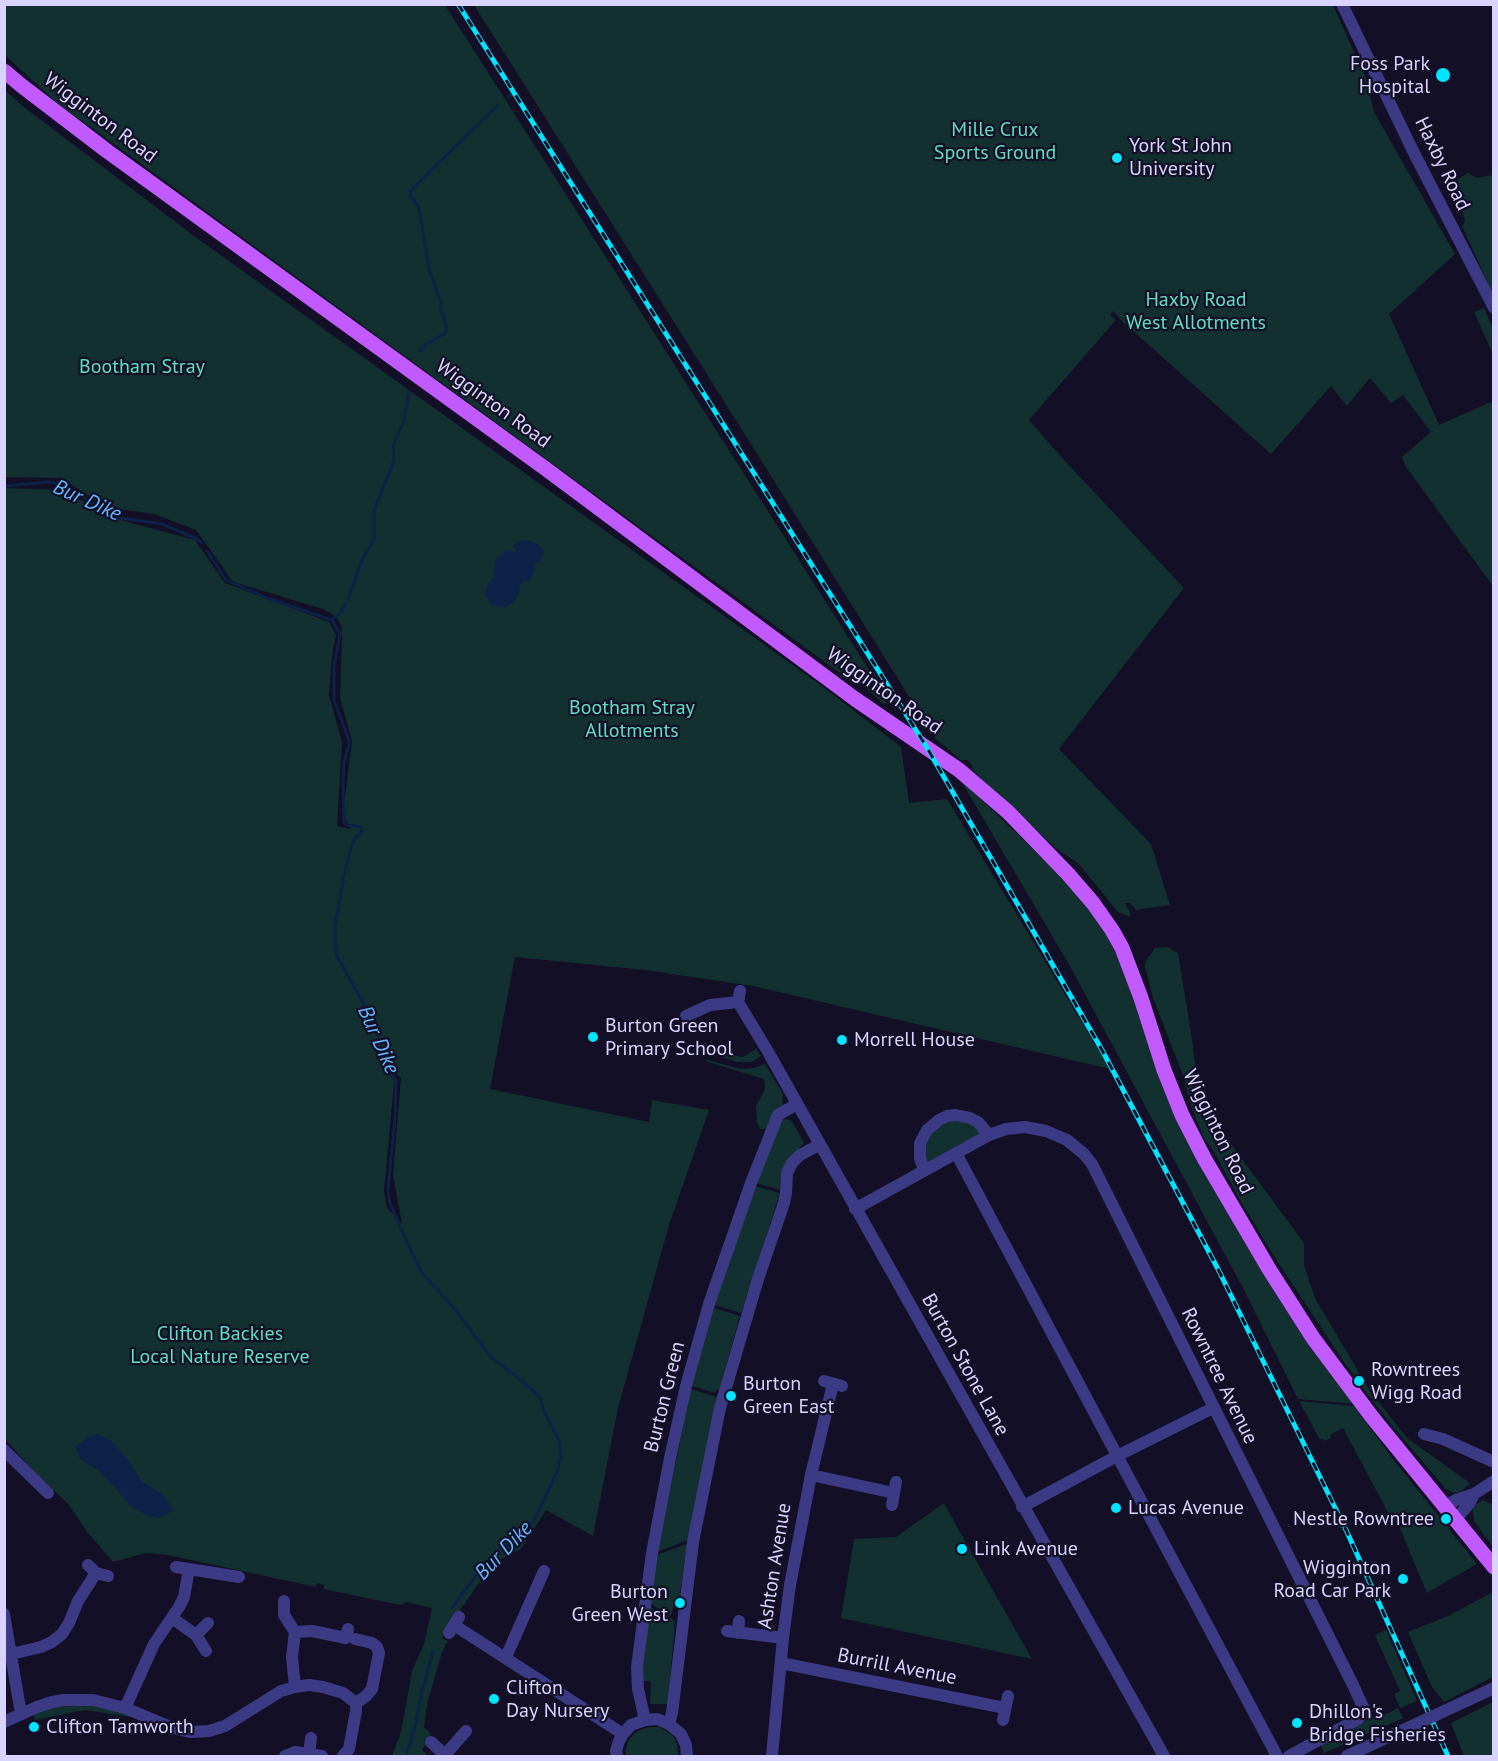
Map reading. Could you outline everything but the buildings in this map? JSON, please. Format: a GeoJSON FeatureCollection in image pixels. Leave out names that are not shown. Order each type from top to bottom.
{"type":"FeatureCollection","features":[{"type":"Feature","properties":{"kind":"main road","name":"Wigginton Road"},"geometry":{"type":"LineString","coordinates":[[4,71],[107,151],[546,469],[855,699],[959,770],[1008,812],[1068,874],[1112,930],[1122,948],[1141,998],[1164,1070],[1182,1115],[1231,1206],[1313,1338],[1372,1417],[1494,1567]]}},
{"type":"Feature","properties":{"kind":"street","name":"Haxby Road"},"geometry":{"type":"LineString","coordinates":[[1342,4],[1415,155],[1494,308]]}},
{"type":"Feature","properties":{"kind":"street","name":"Burton Stone Lane"},"geometry":{"type":"LineString","coordinates":[[686,1016],[710,1005],[739,996],[819,1145],[1164,1756]]}},
{"type":"Feature","properties":{"kind":"street","name":"Burton Green"},"geometry":{"type":"LineString","coordinates":[[645,1720],[638,1689],[637,1667],[652,1553],[686,1386],[710,1304],[751,1183],[778,1115],[797,1104]]}},
{"type":"Feature","properties":{"kind":"street"},"geometry":{"type":"LineString","coordinates":[[924,1170],[920,1158],[920,1143],[927,1130],[946,1116],[956,1115],[970,1118],[978,1122],[989,1135]]}},
{"type":"Feature","properties":{"kind":"street","name":"Rowntree Avenue"},"geometry":{"type":"LineString","coordinates":[[855,1209],[989,1135],[1016,1128],[1036,1129],[1056,1135],[1084,1154],[1092,1164],[1364,1709],[1358,1719],[1289,1756]]}},
{"type":"Feature","properties":{"kind":"street"},"geometry":{"type":"LineString","coordinates":[[669,1724],[693,1542],[720,1408],[786,1193],[787,1173],[792,1163],[800,1155],[819,1145]]}},
{"type":"Feature","properties":{"kind":"street"},"geometry":{"type":"LineString","coordinates":[[956,1153],[1277,1756]]}},
{"type":"Feature","properties":{"kind":"street","name":"Ashton Avenue"},"geometry":{"type":"LineString","coordinates":[[772,1756],[790,1585],[811,1475],[833,1384]]}},
{"type":"Feature","properties":{"kind":"street"},"geometry":{"type":"LineString","coordinates":[[1022,1507],[1213,1408]]}},
{"type":"Feature","properties":{"kind":"street"},"geometry":{"type":"LineString","coordinates":[[1424,1434],[1443,1439],[1494,1462]]}},
{"type":"Feature","properties":{"kind":"street"},"geometry":{"type":"LineString","coordinates":[[5,1452],[48,1493]]}},
{"type":"Feature","properties":{"kind":"street"},"geometry":{"type":"LineString","coordinates":[[811,1475],[894,1493]]}},
{"type":"Feature","properties":{"kind":"street"},"geometry":{"type":"LineString","coordinates":[[1444,1507],[1474,1494],[1494,1481]]}},
{"type":"Feature","properties":{"kind":"street"},"geometry":{"type":"LineString","coordinates":[[1455,1520],[1469,1504],[1474,1494]]}},
{"type":"Feature","properties":{"kind":"street"},"geometry":{"type":"LineString","coordinates":[[125,1708],[154,1644],[184,1596],[182,1568],[240,1577]]}},
{"type":"Feature","properties":{"kind":"street"},"geometry":{"type":"LineString","coordinates":[[506,1657],[544,1571]]}},
{"type":"Feature","properties":{"kind":"street"},"geometry":{"type":"LineString","coordinates":[[10,1654],[41,1647],[62,1634],[78,1601],[97,1572]]}},
{"type":"Feature","properties":{"kind":"street"},"geometry":{"type":"LineString","coordinates":[[284,1601],[284,1615],[296,1632],[291,1657],[295,1687]]}},
{"type":"Feature","properties":{"kind":"street"},"geometry":{"type":"LineString","coordinates":[[5,1616],[21,1714]]}},
{"type":"Feature","properties":{"kind":"street"},"geometry":{"type":"LineString","coordinates":[[172,1618],[196,1635],[206,1651]]}},
{"type":"Feature","properties":{"kind":"street"},"geometry":{"type":"LineString","coordinates":[[196,1635],[208,1623]]}},
{"type":"Feature","properties":{"kind":"street"},"geometry":{"type":"LineString","coordinates":[[454,1625],[623,1734]]}},
{"type":"Feature","properties":{"kind":"street"},"geometry":{"type":"LineString","coordinates":[[735,1628],[783,1638]]}},
{"type":"Feature","properties":{"kind":"street"},"geometry":{"type":"LineString","coordinates":[[296,1632],[312,1631],[346,1638],[351,1634],[377,1647],[379,1653],[372,1689],[356,1703]]}},
{"type":"Feature","properties":{"kind":"street","name":"Burrill Avenue"},"geometry":{"type":"LineString","coordinates":[[781,1663],[1005,1708]]}},
{"type":"Feature","properties":{"kind":"street"},"geometry":{"type":"LineString","coordinates":[[4,1722],[52,1702],[93,1700],[125,1708],[173,1728],[209,1731],[225,1726],[275,1694],[309,1685],[343,1693],[356,1703]]}},
{"type":"Feature","properties":{"kind":"street"},"geometry":{"type":"LineString","coordinates":[[1347,1756],[1494,1688]]}},
{"type":"Feature","properties":{"kind":"street"},"geometry":{"type":"LineString","coordinates":[[343,1756],[349,1749],[356,1703]]}},
{"type":"Feature","properties":{"kind":"street"},"geometry":{"type":"LineString","coordinates":[[617,1756],[616,1751],[623,1734],[631,1725],[657,1719],[669,1724],[681,1734],[689,1756]]}},
{"type":"Feature","properties":{"kind":"street"},"geometry":{"type":"LineString","coordinates":[[431,1742],[445,1756],[466,1731]]}},
{"type":"Feature","properties":{"kind":"street"},"geometry":{"type":"LineString","coordinates":[[309,1754],[311,1738]]}},
{"type":"Feature","properties":{"kind":"street"},"geometry":{"type":"LineString","coordinates":[[285,1756],[295,1752],[322,1756]]}},
{"type":"Feature","properties":{"kind":"green space"},"geometry":{"type":"Polygon","coordinates":[[[4,5],[445,5],[887,698],[885,705],[862,685],[851,681],[77,117],[70,115],[5,55],[4,5]]]}},
{"type":"Feature","properties":{"kind":"green space"},"geometry":{"type":"Polygon","coordinates":[[[474,5],[1333,5],[1366,79],[1374,112],[1455,254],[1389,314],[1439,425],[1493,401],[1493,586],[1406,467],[1402,457],[1431,432],[1403,395],[1391,403],[1370,378],[1347,406],[1331,386],[1271,454],[1113,311],[1110,315],[1116,320],[1029,420],[1184,588],[1059,749],[1151,844],[1170,905],[1136,910],[1130,903],[1125,903],[1131,917],[1118,912],[1078,863],[1057,849],[989,787],[967,760],[961,760],[935,738],[474,5]]]}},
{"type":"Feature","properties":{"kind":"green space"},"geometry":{"type":"Polygon","coordinates":[[[4,89],[24,107],[194,236],[822,686],[901,747],[909,803],[947,799],[1110,1069],[753,986],[645,970],[515,957],[490,1089],[649,1122],[652,1100],[709,1110],[669,1225],[618,1408],[593,1536],[546,1510],[521,1549],[493,1563],[443,1634],[443,1639],[448,1641],[442,1652],[427,1704],[424,1727],[431,1734],[424,1742],[426,1744],[422,1750],[428,1756],[392,1756],[401,1732],[412,1671],[424,1644],[432,1608],[407,1602],[400,1605],[324,1589],[324,1585],[317,1583],[316,1587],[168,1555],[146,1553],[113,1562],[88,1533],[68,1504],[5,1439],[5,488],[63,490],[113,518],[195,540],[225,583],[329,622],[336,635],[329,695],[342,742],[337,826],[351,829],[346,820],[344,805],[352,741],[340,698],[342,637],[341,625],[335,616],[323,609],[233,582],[196,530],[154,514],[106,507],[61,478],[5,477],[4,89]],[[395,1073],[384,1191],[387,1208],[402,1224],[393,1175],[401,1078],[395,1073]]]}},
{"type":"Feature","properties":{"kind":"green space"},"geometry":{"type":"Polygon","coordinates":[[[1468,173],[1477,178],[1493,175],[1493,294],[1462,226],[1465,221],[1455,181],[1468,173]]]}},
{"type":"Feature","properties":{"kind":"green space"},"geometry":{"type":"Polygon","coordinates":[[[1484,308],[1493,329],[1493,354],[1474,312],[1484,308]]]}},
{"type":"Feature","properties":{"kind":"green space"},"geometry":{"type":"Polygon","coordinates":[[[960,779],[1067,882],[1088,906],[1103,929],[1120,962],[1167,1088],[1356,1404],[1298,1399],[1244,1290],[1071,968],[960,779]]]}},
{"type":"Feature","properties":{"kind":"green space"},"geometry":{"type":"Polygon","coordinates":[[[1167,947],[1178,953],[1199,1101],[1304,1243],[1304,1265],[1315,1298],[1369,1390],[1407,1438],[1470,1483],[1462,1491],[1454,1493],[1446,1489],[1359,1384],[1362,1381],[1357,1379],[1346,1365],[1277,1261],[1215,1153],[1205,1140],[1153,998],[1145,966],[1154,948],[1167,947]]]}},
{"type":"Feature","properties":{"kind":"green space"},"geometry":{"type":"Polygon","coordinates":[[[698,1047],[742,1057],[756,1049],[761,1056],[752,1062],[737,1062],[707,1052],[698,1057],[693,1049],[698,1047]]]}},
{"type":"Feature","properties":{"kind":"green space"},"geometry":{"type":"Polygon","coordinates":[[[705,1061],[741,1069],[765,1064],[783,1094],[784,1106],[768,1129],[760,1129],[757,1123],[756,1106],[765,1089],[764,1079],[705,1061]]]}},
{"type":"Feature","properties":{"kind":"green space"},"geometry":{"type":"Polygon","coordinates":[[[784,1119],[791,1120],[804,1143],[784,1165],[781,1172],[780,1190],[756,1183],[784,1119]]]}},
{"type":"Feature","properties":{"kind":"green space"},"geometry":{"type":"Polygon","coordinates":[[[956,1120],[973,1125],[981,1134],[926,1164],[924,1150],[928,1134],[942,1122],[956,1120]]]}},
{"type":"Feature","properties":{"kind":"green space"},"geometry":{"type":"Polygon","coordinates":[[[755,1186],[780,1193],[741,1313],[715,1305],[755,1186]]]}},
{"type":"Feature","properties":{"kind":"green space"},"geometry":{"type":"Polygon","coordinates":[[[714,1308],[740,1316],[719,1390],[715,1393],[692,1386],[714,1308]]]}},
{"type":"Feature","properties":{"kind":"green space"},"geometry":{"type":"Polygon","coordinates":[[[691,1389],[717,1397],[688,1540],[657,1552],[691,1389]]]}},
{"type":"Feature","properties":{"kind":"green space"},"geometry":{"type":"Polygon","coordinates":[[[1299,1401],[1354,1406],[1477,1564],[1427,1593],[1399,1526],[1395,1526],[1343,1428],[1330,1435],[1331,1438],[1320,1440],[1299,1401]]]}},
{"type":"Feature","properties":{"kind":"green space"},"geometry":{"type":"Polygon","coordinates":[[[1483,1500],[1493,1505],[1493,1547],[1474,1521],[1473,1510],[1476,1504],[1483,1500]]]}},
{"type":"Feature","properties":{"kind":"green space"},"geometry":{"type":"Polygon","coordinates":[[[944,1503],[1032,1659],[841,1618],[854,1539],[896,1537],[944,1503]]]}},
{"type":"Feature","properties":{"kind":"green space"},"geometry":{"type":"Polygon","coordinates":[[[687,1544],[679,1601],[675,1601],[671,1616],[650,1603],[656,1555],[687,1544]]]}},
{"type":"Feature","properties":{"kind":"green space"},"geometry":{"type":"Polygon","coordinates":[[[1493,1592],[1493,1677],[1444,1702],[1432,1687],[1408,1632],[1448,1616],[1493,1592]]]}},
{"type":"Feature","properties":{"kind":"green space"},"geometry":{"type":"Polygon","coordinates":[[[650,1607],[675,1621],[668,1704],[650,1704],[651,1681],[641,1681],[650,1607]]]}},
{"type":"Feature","properties":{"kind":"green space"},"geometry":{"type":"Polygon","coordinates":[[[1386,1630],[1417,1701],[1400,1708],[1394,1694],[1400,1691],[1375,1635],[1386,1630]]]}},
{"type":"Feature","properties":{"kind":"green space"},"geometry":{"type":"Polygon","coordinates":[[[1493,1702],[1493,1756],[1464,1756],[1451,1723],[1493,1702]]]}},
{"type":"Feature","properties":{"kind":"green space"},"geometry":{"type":"Polygon","coordinates":[[[89,1705],[117,1710],[131,1717],[85,1710],[35,1720],[33,1715],[53,1707],[89,1705]]]}},
{"type":"Feature","properties":{"kind":"green space"},"geometry":{"type":"Polygon","coordinates":[[[1398,1708],[1403,1718],[1324,1753],[1320,1744],[1377,1715],[1387,1714],[1398,1708]]]}},
{"type":"Feature","properties":{"kind":"green space"},"geometry":{"type":"Polygon","coordinates":[[[650,1727],[659,1727],[673,1736],[677,1744],[678,1756],[626,1756],[629,1740],[635,1733],[650,1727]]]}},
{"type":"Feature","properties":{"kind":"water"},"geometry":{"type":"Polygon","coordinates":[[[526,540],[538,544],[544,551],[541,561],[536,562],[534,573],[528,582],[523,582],[519,587],[520,591],[514,601],[505,607],[493,606],[485,596],[489,582],[494,578],[495,560],[506,550],[517,552],[513,546],[516,542],[526,540]]]}},
{"type":"Feature","properties":{"kind":"water"},"geometry":{"type":"Polygon","coordinates":[[[99,1434],[113,1442],[142,1481],[164,1496],[174,1510],[160,1518],[146,1515],[132,1507],[100,1472],[80,1459],[75,1446],[92,1435],[99,1434]]]}},
{"type":"Feature","properties":{"kind":"waterway"},"geometry":{"type":"LineString","coordinates":[[508,97],[512,94]]}},
{"type":"Feature","properties":{"kind":"waterway"},"geometry":{"type":"LineString","coordinates":[[420,351],[426,344],[444,334],[447,328],[429,270],[419,207],[410,196],[410,191],[497,106]]}},
{"type":"Feature","properties":{"kind":"waterway"},"geometry":{"type":"LineString","coordinates":[[348,599],[363,558],[374,540],[374,510],[394,460],[393,446],[404,421],[409,392]]}},
{"type":"Feature","properties":{"kind":"waterway","name":"Bur Dike"},"geometry":{"type":"LineString","coordinates":[[4,486],[50,482],[67,487],[120,518],[162,524],[202,543]]}},
{"type":"Feature","properties":{"kind":"waterway","name":"Bur Dike"},"geometry":{"type":"LineString","coordinates":[[207,551],[226,580],[267,598],[332,620],[340,634],[334,666],[334,700],[349,745],[344,762],[344,822],[346,825],[362,827],[362,831],[354,840],[347,861],[335,925],[335,941],[337,956],[365,1007],[378,1036],[388,1071],[396,1080],[388,1190],[390,1203],[422,1273],[453,1307],[492,1358],[540,1397],[544,1411],[559,1440],[561,1456],[558,1469],[536,1517],[517,1541],[500,1549],[481,1569],[452,1608]]}},
{"type":"Feature","properties":{"kind":"waterway"},"geometry":{"type":"LineString","coordinates":[[332,620],[341,612],[346,603]]}},
{"type":"Feature","properties":{"kind":"waterway","name":"Bur Dike"},"geometry":{"type":"LineString","coordinates":[[406,1756],[433,1651]]}},
{"type":"Feature","properties":{"kind":"railway"},"geometry":{"type":"LineString","coordinates":[[458,4],[926,746],[1102,1050],[1219,1271],[1347,1532],[1448,1756]]}},
{"type":"Feature","properties":{"kind":"place","name":"Foss Park Hospital"},"geometry":{"type":"Point","coordinates":[1443,75]}},
{"type":"Feature","properties":{"kind":"place","name":"York St John University"},"geometry":{"type":"Point","coordinates":[1117,158]}},
{"type":"Feature","properties":{"kind":"place","name":"Burton Green Primary School"},"geometry":{"type":"Point","coordinates":[593,1037]}},
{"type":"Feature","properties":{"kind":"place","name":"Morrell House"},"geometry":{"type":"Point","coordinates":[842,1040]}},
{"type":"Feature","properties":{"kind":"place","name":"Rowntrees Wigg Road"},"geometry":{"type":"Point","coordinates":[1359,1381]}},
{"type":"Feature","properties":{"kind":"place","name":"Burton Green East"},"geometry":{"type":"Point","coordinates":[731,1396]}},
{"type":"Feature","properties":{"kind":"place","name":"Lucas Avenue"},"geometry":{"type":"Point","coordinates":[1116,1508]}},
{"type":"Feature","properties":{"kind":"place","name":"Nestle Rowntree"},"geometry":{"type":"Point","coordinates":[1446,1519]}},
{"type":"Feature","properties":{"kind":"place","name":"Link Avenue"},"geometry":{"type":"Point","coordinates":[962,1549]}},
{"type":"Feature","properties":{"kind":"place","name":"Wigginton Road Car Park"},"geometry":{"type":"Point","coordinates":[1403,1579]}},
{"type":"Feature","properties":{"kind":"place","name":"Burton Green West"},"geometry":{"type":"Point","coordinates":[680,1603]}},
{"type":"Feature","properties":{"kind":"place","name":"Clifton Day Nursery"},"geometry":{"type":"Point","coordinates":[494,1699]}},
{"type":"Feature","properties":{"kind":"place","name":"Dhillon's Bridge Fisheries"},"geometry":{"type":"Point","coordinates":[1297,1723]}},
{"type":"Feature","properties":{"kind":"place","name":"Clifton Tamworth"},"geometry":{"type":"Point","coordinates":[34,1727]}},
{"type":"Feature","properties":{"kind":"park label","name":"Mille Crux Sports Ground"},"geometry":{"type":"Point","coordinates":[995,142]}},
{"type":"Feature","properties":{"kind":"park label","name":"Haxby Road West Allotments"},"geometry":{"type":"Point","coordinates":[1196,312]}},
{"type":"Feature","properties":{"kind":"park label","name":"Bootham Stray"},"geometry":{"type":"Point","coordinates":[142,367]}},
{"type":"Feature","properties":{"kind":"park label","name":"Bootham Stray Allotments"},"geometry":{"type":"Point","coordinates":[632,720]}},
{"type":"Feature","properties":{"kind":"park label","name":"Clifton Backies Local Nature Reserve"},"geometry":{"type":"Point","coordinates":[220,1346]}}]}
